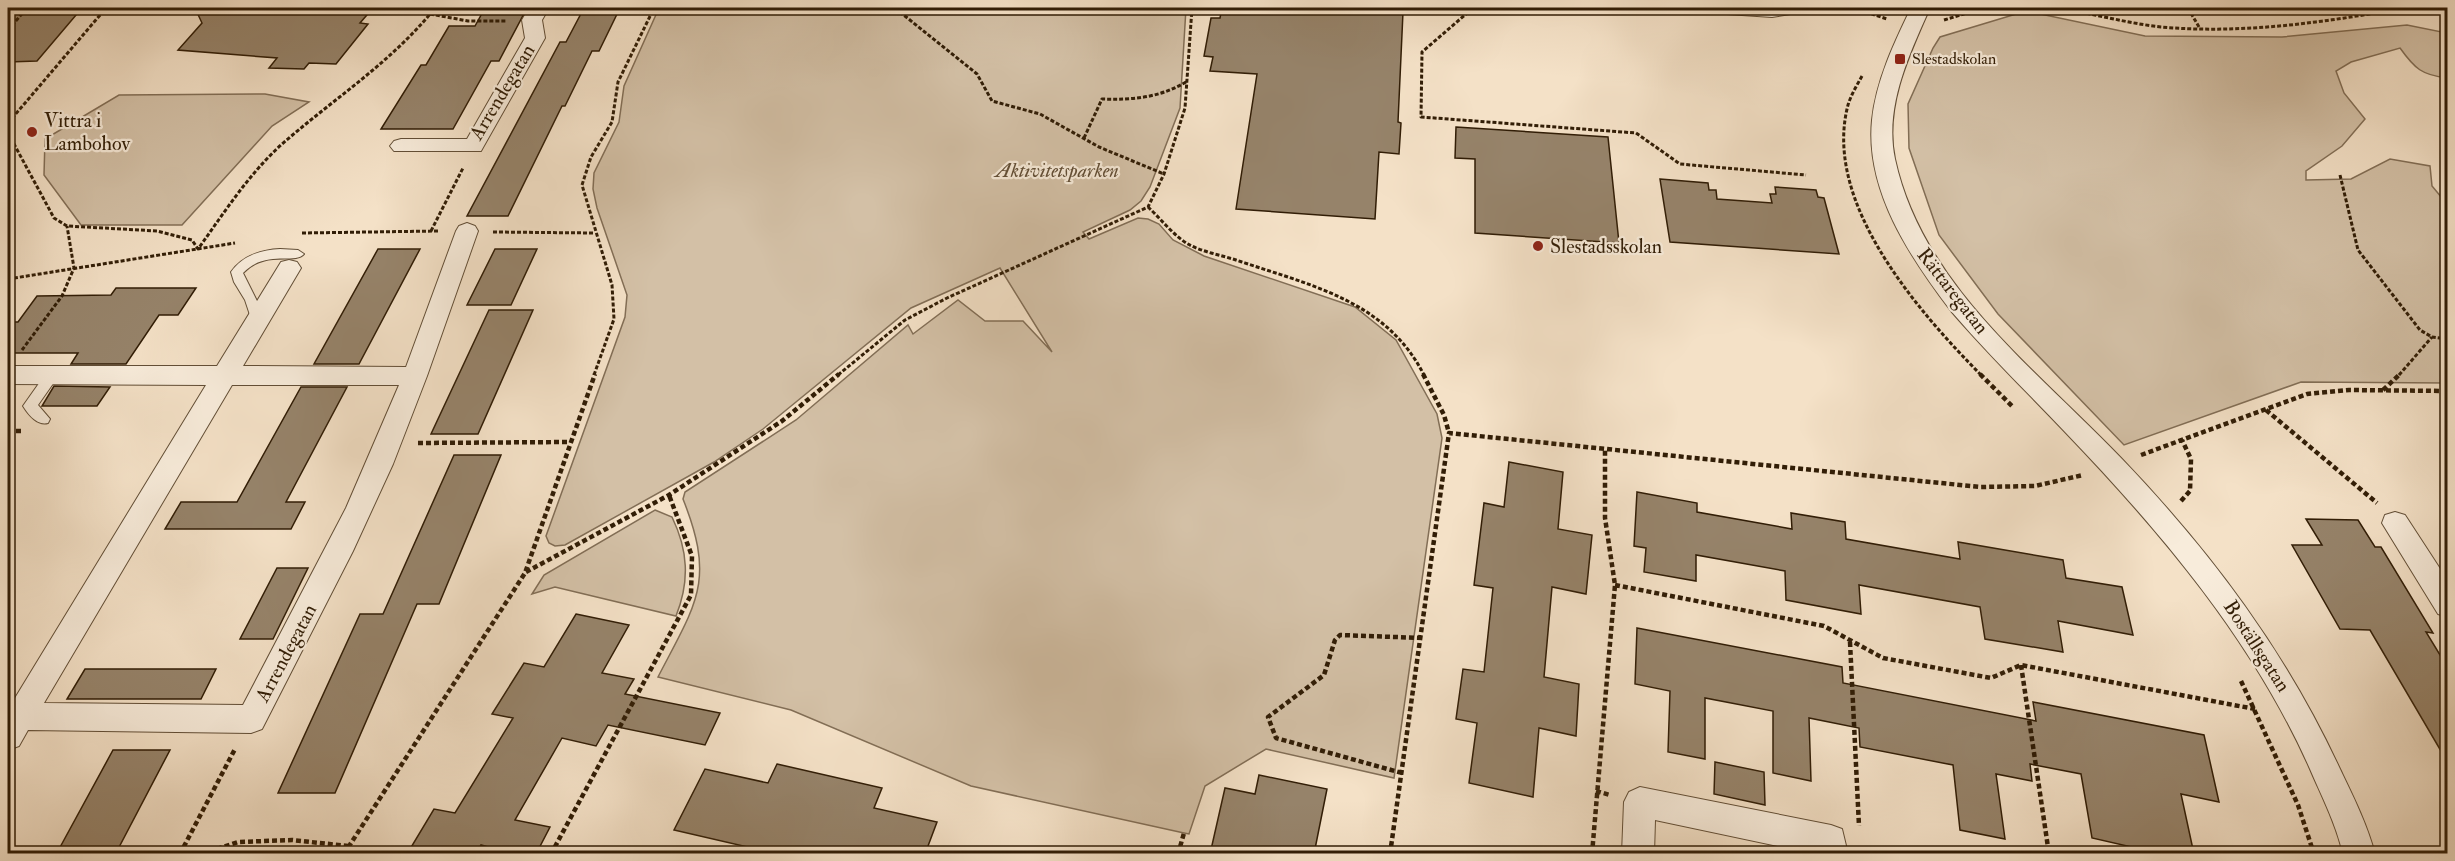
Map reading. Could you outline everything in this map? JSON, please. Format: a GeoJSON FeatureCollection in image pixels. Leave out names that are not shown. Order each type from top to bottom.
{"type":"FeatureCollection","features":[{"type":"Feature","properties":{"kind":"street","name":"Rättaregatan"},"geometry":{"type":"LineString","coordinates":[[1920,8],[1890,84],[1881,117],[1883,157],[1895,200],[1911,236],[1934,273],[1996,345],[2113,465]]}},
{"type":"Feature","properties":{"kind":"street","name":"Arrendegatan"},"geometry":{"type":"LineString","coordinates":[[401,146],[474,146],[535,38],[536,14]]}},
{"type":"Feature","properties":{"kind":"street","name":"Arrendegatan"},"geometry":{"type":"LineString","coordinates":[[12,722],[250,719],[321,587],[391,443],[467,231]]}},
{"type":"Feature","properties":{"kind":"street","name":"Arrendegatan"},"geometry":{"type":"LineString","coordinates":[[12,722],[294,261]]}},
{"type":"Feature","properties":{"kind":"street"},"geometry":{"type":"LineString","coordinates":[[8,375],[414,376]]}},
{"type":"Feature","properties":{"kind":"street","name":"Boställsgatan"},"geometry":{"type":"LineString","coordinates":[[2113,465],[2164,519],[2216,582],[2259,644],[2297,709],[2327,772],[2359,854]]}},
{"type":"Feature","properties":{"kind":"street"},"geometry":{"type":"LineString","coordinates":[[2395,523],[2448,605]]}},
{"type":"Feature","properties":{"kind":"street"},"geometry":{"type":"LineString","coordinates":[[1638,854],[1640,802],[1831,840],[1832,854]]}},
{"type":"Feature","properties":{"kind":"lane"},"geometry":{"type":"LineString","coordinates":[[1682,8],[1772,14],[1809,8]]}},
{"type":"Feature","properties":{"kind":"lane"},"geometry":{"type":"LineString","coordinates":[[263,312],[254,312],[254,301],[238,279],[237,272],[255,256],[267,253],[294,261]]}},
{"type":"Feature","properties":{"kind":"lane"},"geometry":{"type":"LineString","coordinates":[[43,419],[30,406],[52,375]]}},
{"type":"Feature","properties":{"kind":"path"},"geometry":{"type":"LineString","coordinates":[[8,30],[27,8]]}},
{"type":"Feature","properties":{"kind":"path"},"geometry":{"type":"LineString","coordinates":[[8,123],[106,8]]}},
{"type":"Feature","properties":{"kind":"path"},"geometry":{"type":"LineString","coordinates":[[8,133],[54,218],[67,226],[156,231],[192,240],[198,249],[257,169],[279,146],[400,46],[435,8]]}},
{"type":"Feature","properties":{"kind":"path"},"geometry":{"type":"LineString","coordinates":[[344,854],[525,573],[614,319],[612,285],[582,185],[591,157],[612,122],[618,82],[654,8]]}},
{"type":"Feature","properties":{"kind":"path"},"geometry":{"type":"LineString","coordinates":[[894,8],[977,74],[992,101],[1040,114],[1084,138],[1164,174]]}},
{"type":"Feature","properties":{"kind":"path"},"geometry":{"type":"LineString","coordinates":[[525,573],[669,495],[783,421],[905,320],[946,298],[1148,207],[1164,174],[1185,108],[1192,8]]}},
{"type":"Feature","properties":{"kind":"path"},"geometry":{"type":"LineString","coordinates":[[1473,8],[1422,52],[1421,117],[1636,133],[1680,164],[1806,175]]}},
{"type":"Feature","properties":{"kind":"path"},"geometry":{"type":"LineString","coordinates":[[1854,8],[1887,19]]}},
{"type":"Feature","properties":{"kind":"path"},"geometry":{"type":"LineString","coordinates":[[2057,8],[2128,22],[2199,28],[2274,27],[2344,20],[2402,8]]}},
{"type":"Feature","properties":{"kind":"path"},"geometry":{"type":"LineString","coordinates":[[2188,8],[2199,28]]}},
{"type":"Feature","properties":{"kind":"path"},"geometry":{"type":"LineString","coordinates":[[430,14],[468,21],[536,14]]}},
{"type":"Feature","properties":{"kind":"path"},"geometry":{"type":"LineString","coordinates":[[1084,138],[1102,99],[1123,100],[1158,96],[1186,82]]}},
{"type":"Feature","properties":{"kind":"path"},"geometry":{"type":"LineString","coordinates":[[430,231],[474,146]]}},
{"type":"Feature","properties":{"kind":"path"},"geometry":{"type":"LineString","coordinates":[[2340,176],[2358,250],[2420,330],[2432,337],[2448,339]]}},
{"type":"Feature","properties":{"kind":"path"},"geometry":{"type":"LineString","coordinates":[[1148,207],[1188,244],[1326,291],[1363,307],[1396,334],[1417,361],[1444,415],[1449,433],[1422,638],[1389,854]]}},
{"type":"Feature","properties":{"kind":"path"},"geometry":{"type":"LineString","coordinates":[[21,351],[62,296],[74,268],[67,226]]}},
{"type":"Feature","properties":{"kind":"path"},"geometry":{"type":"LineString","coordinates":[[2382,390],[2413,362],[2432,337]]}},
{"type":"Feature","properties":{"kind":"path"},"geometry":{"type":"LineString","coordinates":[[1449,433],[1980,487],[2035,486],[2113,465],[2307,394],[2382,390],[2448,391]]}},
{"type":"Feature","properties":{"kind":"path"},"geometry":{"type":"LineString","coordinates":[[2265,409],[2378,504],[2395,523]]}},
{"type":"Feature","properties":{"kind":"path"},"geometry":{"type":"LineString","coordinates":[[2164,519],[2190,491],[2191,459],[2182,440]]}},
{"type":"Feature","properties":{"kind":"path"},"geometry":{"type":"LineString","coordinates":[[391,443],[570,442]]}},
{"type":"Feature","properties":{"kind":"path"},"geometry":{"type":"LineString","coordinates":[[1592,854],[1615,585],[1605,518],[1605,450]]}},
{"type":"Feature","properties":{"kind":"path"},"geometry":{"type":"LineString","coordinates":[[551,854],[691,595],[694,579],[689,539],[669,495]]}},
{"type":"Feature","properties":{"kind":"path"},"geometry":{"type":"LineString","coordinates":[[1615,585],[1824,626],[1883,658],[1991,678],[2021,665],[2255,709]]}},
{"type":"Feature","properties":{"kind":"path"},"geometry":{"type":"LineString","coordinates":[[1402,773],[1276,738],[1268,717],[1324,675],[1335,640],[1340,636],[1422,638]]}},
{"type":"Feature","properties":{"kind":"path"},"geometry":{"type":"LineString","coordinates":[[1850,641],[1859,830]]}},
{"type":"Feature","properties":{"kind":"path"},"geometry":{"type":"LineString","coordinates":[[2021,665],[2049,854]]}},
{"type":"Feature","properties":{"kind":"path"},"geometry":{"type":"LineString","coordinates":[[180,854],[250,719]]}},
{"type":"Feature","properties":{"kind":"path"},"geometry":{"type":"LineString","coordinates":[[1178,854],[1184,833]]}},
{"type":"Feature","properties":{"kind":"path"},"geometry":{"type":"LineString","coordinates":[[202,854],[249,842],[292,840],[348,846]]}},
{"type":"Feature","properties":{"kind":"green space","name":"Aktivitetsparken"},"geometry":{"type":"Polygon","coordinates":[[[659,8],[1186,8],[1180,108],[1150,187],[1141,201],[1130,210],[1083,232],[1089,239],[1138,218],[1148,219],[1159,224],[1173,240],[1204,256],[1355,307],[1396,340],[1437,414],[1442,438],[1394,778],[1266,749],[1205,786],[1189,834],[971,786],[791,710],[658,677],[691,610],[700,572],[693,527],[683,499],[685,492],[796,420],[908,325],[913,334],[958,300],[985,321],[1023,321],[1052,352],[1000,268],[911,308],[763,429],[714,462],[565,545],[555,546],[549,543],[546,536],[625,317],[627,295],[597,208],[593,189],[594,173],[619,122],[624,86],[659,8]]]}},
{"type":"Feature","properties":{"kind":"green space"},"geometry":{"type":"Polygon","coordinates":[[[2026,11],[2145,36],[2282,37],[2407,25],[2447,33],[2447,78],[2420,70],[2400,48],[2351,62],[2336,71],[2344,93],[2365,119],[2342,146],[2306,171],[2306,180],[2351,179],[2390,159],[2430,166],[2432,186],[2442,198],[2447,191],[2447,383],[2301,382],[2124,445],[1998,314],[1939,235],[1909,148],[1908,104],[1940,37],[2026,11]]]}},
{"type":"Feature","properties":{"kind":"green space"},"geometry":{"type":"Polygon","coordinates":[[[265,94],[309,102],[272,126],[182,225],[81,225],[44,175],[45,139],[119,95],[265,94]]]}},
{"type":"Feature","properties":{"kind":"green space"},"geometry":{"type":"Polygon","coordinates":[[[655,510],[672,517],[684,554],[684,590],[676,616],[555,587],[532,594],[544,575],[655,510]]]}},
{"type":"Feature","properties":{"kind":"building"},"geometry":{"type":"Polygon","coordinates":[[[8,8],[82,8],[37,61],[8,62],[8,8]]]}},
{"type":"Feature","properties":{"kind":"building"},"geometry":{"type":"Polygon","coordinates":[[[195,8],[373,8],[360,23],[368,24],[336,64],[309,63],[304,69],[269,68],[277,58],[178,50],[202,23],[195,8]]]}},
{"type":"Feature","properties":{"kind":"building"},"geometry":{"type":"Polygon","coordinates":[[[485,8],[527,8],[499,61],[491,61],[453,129],[381,129],[421,65],[426,65],[449,26],[475,26],[485,8]]]}},
{"type":"Feature","properties":{"kind":"building"},"geometry":{"type":"Polygon","coordinates":[[[584,8],[620,8],[599,51],[592,51],[565,106],[562,106],[508,216],[467,216],[560,42],[566,42],[584,8]]]}},
{"type":"Feature","properties":{"kind":"building"},"geometry":{"type":"Polygon","coordinates":[[[1222,8],[1350,14],[1351,9],[1403,12],[1398,122],[1401,123],[1399,154],[1379,152],[1375,219],[1236,209],[1257,74],[1210,71],[1213,57],[1204,56],[1211,18],[1220,18],[1222,8]]]}},
{"type":"Feature","properties":{"kind":"building"},"geometry":{"type":"Polygon","coordinates":[[[1456,127],[1608,137],[1619,243],[1475,233],[1475,159],[1455,158],[1456,127]]]}},
{"type":"Feature","properties":{"kind":"building"},"geometry":{"type":"Polygon","coordinates":[[[1660,179],[1708,183],[1709,190],[1716,190],[1717,199],[1772,203],[1770,194],[1776,194],[1775,187],[1816,190],[1818,197],[1824,198],[1839,254],[1670,242],[1660,179]]]}},
{"type":"Feature","properties":{"kind":"building"},"geometry":{"type":"Polygon","coordinates":[[[378,249],[420,249],[359,364],[314,364],[378,249]]]}},
{"type":"Feature","properties":{"kind":"building"},"geometry":{"type":"Polygon","coordinates":[[[495,249],[537,249],[511,305],[467,305],[495,249]]]}},
{"type":"Feature","properties":{"kind":"building"},"geometry":{"type":"Polygon","coordinates":[[[116,288],[196,288],[178,315],[159,315],[126,364],[71,364],[78,353],[8,353],[8,322],[18,322],[37,296],[111,295],[116,288]]]}},
{"type":"Feature","properties":{"kind":"building"},"geometry":{"type":"Polygon","coordinates":[[[489,310],[533,310],[478,434],[431,434],[489,310]]]}},
{"type":"Feature","properties":{"kind":"building"},"geometry":{"type":"Polygon","coordinates":[[[54,386],[110,387],[97,406],[42,406],[54,386]]]}},
{"type":"Feature","properties":{"kind":"building"},"geometry":{"type":"Polygon","coordinates":[[[301,387],[347,387],[286,502],[305,502],[291,529],[165,529],[181,502],[237,502],[301,387]]]}},
{"type":"Feature","properties":{"kind":"building"},"geometry":{"type":"Polygon","coordinates":[[[454,455],[501,455],[439,604],[417,604],[335,793],[278,793],[360,614],[383,614],[454,455]]]}},
{"type":"Feature","properties":{"kind":"building"},"geometry":{"type":"Polygon","coordinates":[[[1509,462],[1563,472],[1558,529],[1592,535],[1586,594],[1552,587],[1544,677],[1579,684],[1576,736],[1539,728],[1533,797],[1469,783],[1477,723],[1456,719],[1463,669],[1484,672],[1493,588],[1474,585],[1484,503],[1504,507],[1509,462]]]}},
{"type":"Feature","properties":{"kind":"building"},"geometry":{"type":"Polygon","coordinates":[[[1637,492],[1697,503],[1697,512],[1792,529],[1791,513],[1845,522],[1846,539],[1960,559],[1958,542],[2063,560],[2066,578],[2122,587],[2133,635],[2058,621],[2063,652],[1985,639],[1980,607],[1859,585],[1861,614],[1786,600],[1785,571],[1696,555],[1696,581],[1644,572],[1646,548],[1634,546],[1637,492]]]}},
{"type":"Feature","properties":{"kind":"building"},"geometry":{"type":"Polygon","coordinates":[[[2306,519],[2358,520],[2375,547],[2381,547],[2433,633],[2426,632],[2448,668],[2448,763],[2370,630],[2340,629],[2292,545],[2322,545],[2306,519]]]}},
{"type":"Feature","properties":{"kind":"building"},"geometry":{"type":"Polygon","coordinates":[[[277,568],[308,568],[273,639],[240,639],[277,568]]]}},
{"type":"Feature","properties":{"kind":"building"},"geometry":{"type":"Polygon","coordinates":[[[576,614],[629,625],[602,673],[634,679],[625,694],[720,713],[705,745],[608,725],[596,746],[562,738],[515,820],[550,827],[536,854],[513,854],[481,845],[476,854],[407,854],[434,809],[455,813],[513,718],[492,714],[524,663],[544,667],[576,614]]]}},
{"type":"Feature","properties":{"kind":"building"},"geometry":{"type":"Polygon","coordinates":[[[1637,628],[1842,667],[1843,683],[2036,721],[2033,702],[2204,735],[2219,802],[2181,794],[2194,854],[2162,854],[2092,838],[2081,774],[2030,764],[2032,781],[1996,774],[2005,839],[1960,830],[1953,765],[1860,747],[1859,728],[1809,718],[1811,781],[1773,773],[1773,711],[1705,698],[1705,759],[1668,752],[1670,691],[1635,684],[1637,628]]]}},
{"type":"Feature","properties":{"kind":"building"},"geometry":{"type":"Polygon","coordinates":[[[85,669],[216,669],[201,699],[67,699],[85,669]]]}},
{"type":"Feature","properties":{"kind":"building"},"geometry":{"type":"Polygon","coordinates":[[[113,750],[170,750],[117,851],[58,851],[113,750]]]}},
{"type":"Feature","properties":{"kind":"building"},"geometry":{"type":"Polygon","coordinates":[[[1715,762],[1764,772],[1765,805],[1714,794],[1715,762]]]}},
{"type":"Feature","properties":{"kind":"building"},"geometry":{"type":"Polygon","coordinates":[[[777,764],[882,788],[874,808],[937,822],[925,854],[750,854],[752,848],[674,830],[705,769],[768,783],[777,764]]]}},
{"type":"Feature","properties":{"kind":"building"},"geometry":{"type":"Polygon","coordinates":[[[1259,775],[1327,789],[1314,854],[1210,854],[1225,788],[1255,794],[1259,775]]]}},
{"type":"Feature","properties":{"kind":"place","name":"Slestadskolan"},"geometry":{"type":"Point","coordinates":[1900,59]}},
{"type":"Feature","properties":{"kind":"place","name":"Vittra i Lambohov"},"geometry":{"type":"Point","coordinates":[32,132]}},
{"type":"Feature","properties":{"kind":"place","name":"Slestadsskolan"},"geometry":{"type":"Point","coordinates":[1538,246]}}]}
